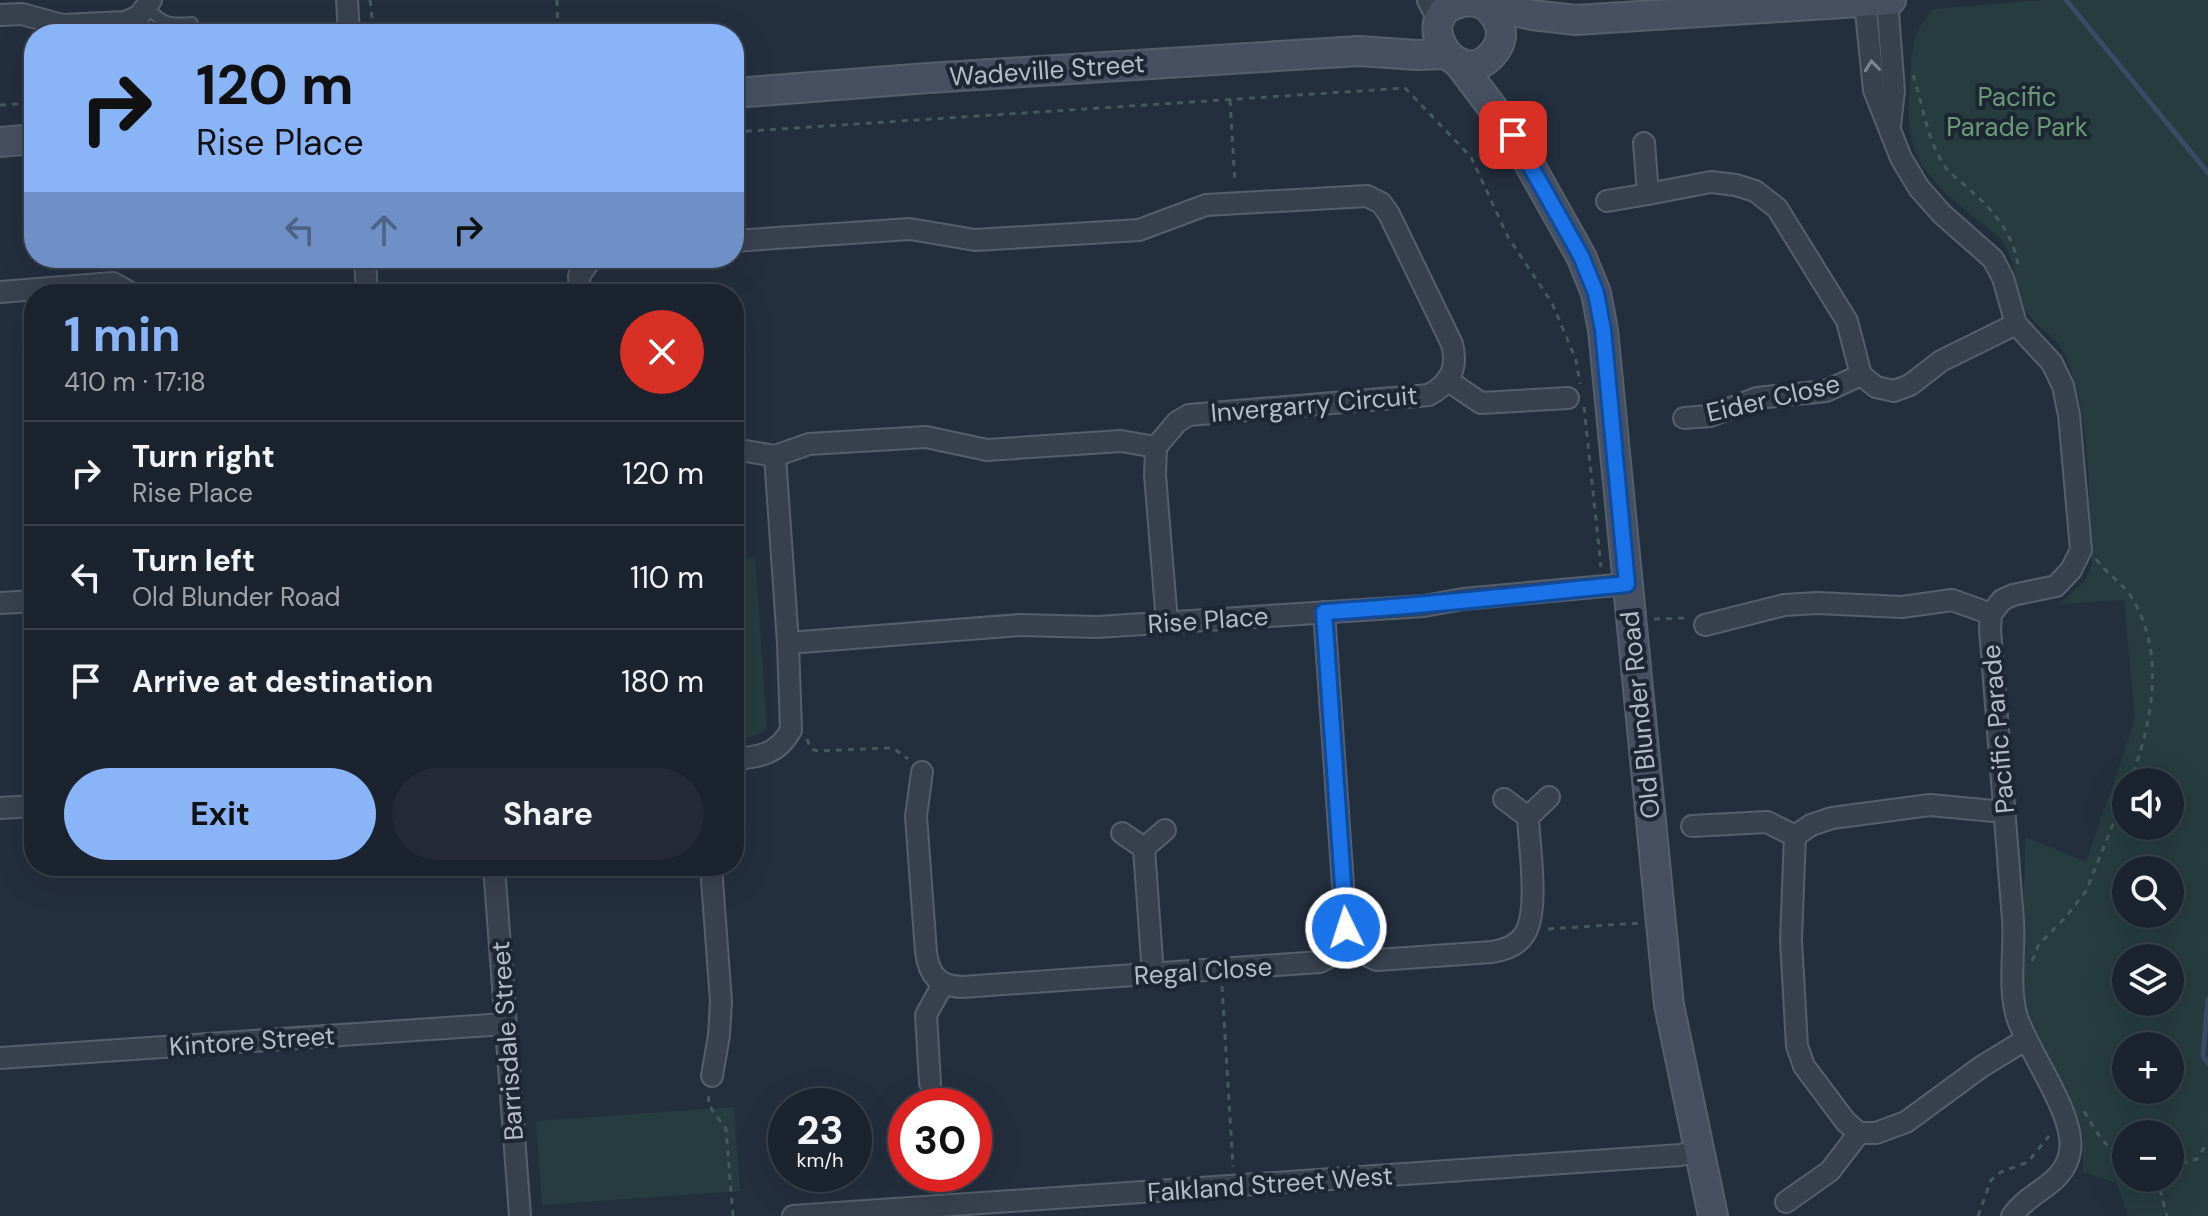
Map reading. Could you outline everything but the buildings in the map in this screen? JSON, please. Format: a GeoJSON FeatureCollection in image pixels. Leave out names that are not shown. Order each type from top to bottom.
{"type":"FeatureCollection","features":[{"type":"Feature","properties":{"kind":"main road"},"geometry":{"type":"LineString","coordinates":[[1576,20],[1534,31],[1476,63],[1452,58],[1440,45],[1437,14],[1453,5],[1475,1],[1532,15],[1576,20],[1881,1]]}},
{"type":"Feature","properties":{"kind":"main road"},"geometry":{"type":"LineString","coordinates":[[1475,1],[1497,17],[1500,38],[1495,51]]}},
{"type":"Feature","properties":{"kind":"main road","name":"Wadeville Street"},"geometry":{"type":"LineString","coordinates":[[1359,51],[1405,37],[1437,14]]}},
{"type":"Feature","properties":{"kind":"main road","name":"Wadeville Street"},"geometry":{"type":"LineString","coordinates":[[744,92],[1359,51],[1452,58]]}},
{"type":"Feature","properties":{"kind":"main road","name":"Old Blunder Road"},"geometry":{"type":"LineString","coordinates":[[1495,51],[1513,135]]}},
{"type":"Feature","properties":{"kind":"main road","name":"Old Blunder Road"},"geometry":{"type":"LineString","coordinates":[[1452,58],[1513,135],[1581,256],[1596,293],[1603,330],[1669,1005],[1713,1216]]}},
{"type":"Feature","properties":{"kind":"main road"},"geometry":{"type":"LineString","coordinates":[[0,142],[24,140]]}},
{"type":"Feature","properties":{"kind":"street"},"geometry":{"type":"LineString","coordinates":[[347,0],[348,24]]}},
{"type":"Feature","properties":{"kind":"street","name":"Pacific Parade"},"geometry":{"type":"LineString","coordinates":[[1881,1],[1894,91],[1890,126],[1901,158],[1919,188],[1942,214],[1993,259],[2003,278],[2016,324],[2052,363],[2063,386],[2069,415],[2081,550],[2071,570],[2056,586],[2013,595],[2002,600],[1991,614],[2014,939],[2016,1012],[2025,1040],[2076,1117],[2067,1166],[2054,1182],[2027,1199],[2012,1216]]}},
{"type":"Feature","properties":{"kind":"street"},"geometry":{"type":"LineString","coordinates":[[83,24],[125,22],[139,16],[149,4]]}},
{"type":"Feature","properties":{"kind":"street"},"geometry":{"type":"LineString","coordinates":[[0,15],[22,14],[58,24]]}},
{"type":"Feature","properties":{"kind":"street"},"geometry":{"type":"LineString","coordinates":[[1644,143],[1648,194]]}},
{"type":"Feature","properties":{"kind":"street"},"geometry":{"type":"LineString","coordinates":[[1607,201],[1711,182],[1755,191],[1777,208],[1847,321],[1861,375],[1876,387],[1894,391],[1910,385],[1941,361],[2016,324]]}},
{"type":"Feature","properties":{"kind":"street","name":"Invergarry Circuit"},"geometry":{"type":"LineString","coordinates":[[744,240],[910,229],[975,240],[1139,230],[1206,205],[1356,195],[1367,196],[1381,203],[1452,344],[1455,366],[1447,380],[1429,395],[1414,398],[1189,415],[1171,427],[1156,447]]}},
{"type":"Feature","properties":{"kind":"street"},"geometry":{"type":"LineString","coordinates":[[0,292],[24,290]]}},
{"type":"Feature","properties":{"kind":"street","name":"Eider Close"},"geometry":{"type":"LineString","coordinates":[[1684,418],[1710,416],[1757,398],[1826,391],[1861,375]]}},
{"type":"Feature","properties":{"kind":"street"},"geometry":{"type":"LineString","coordinates":[[1447,380],[1481,403],[1568,398]]}},
{"type":"Feature","properties":{"kind":"street"},"geometry":{"type":"LineString","coordinates":[[744,451],[775,456],[809,444],[926,437],[987,450],[1121,441],[1156,447],[1155,475],[1167,622]]}},
{"type":"Feature","properties":{"kind":"street"},"geometry":{"type":"LineString","coordinates":[[744,757],[772,753],[785,742],[791,730],[775,456]]}},
{"type":"Feature","properties":{"kind":"street","name":"Rise Place"},"geometry":{"type":"LineString","coordinates":[[788,643],[1020,625],[1097,627],[1424,606],[1463,599],[1627,584]]}},
{"type":"Feature","properties":{"kind":"street"},"geometry":{"type":"LineString","coordinates":[[1705,625],[1784,605],[1817,603],[1902,607],[1952,600],[1991,614]]}},
{"type":"Feature","properties":{"kind":"street"},"geometry":{"type":"LineString","coordinates":[[0,603],[24,602]]}},
{"type":"Feature","properties":{"kind":"street"},"geometry":{"type":"LineString","coordinates":[[1324,612],[1346,928],[1342,944],[1377,960],[1492,952],[1518,942],[1525,934],[1531,908],[1528,817],[1549,797]]}},
{"type":"Feature","properties":{"kind":"street"},"geometry":{"type":"LineString","coordinates":[[922,772],[916,816],[926,952],[930,971],[943,984],[926,1015],[930,1083]]}},
{"type":"Feature","properties":{"kind":"street"},"geometry":{"type":"LineString","coordinates":[[1504,799],[1528,817]]}},
{"type":"Feature","properties":{"kind":"street"},"geometry":{"type":"LineString","coordinates":[[1795,836],[1811,825],[1832,818],[1930,805],[2005,812]]}},
{"type":"Feature","properties":{"kind":"street"},"geometry":{"type":"LineString","coordinates":[[0,808],[24,807]]}},
{"type":"Feature","properties":{"kind":"street"},"geometry":{"type":"LineString","coordinates":[[1692,826],[1767,822],[1795,836]]}},
{"type":"Feature","properties":{"kind":"street"},"geometry":{"type":"LineString","coordinates":[[1144,848],[1165,830]]}},
{"type":"Feature","properties":{"kind":"street"},"geometry":{"type":"LineString","coordinates":[[1122,833],[1144,848]]}},
{"type":"Feature","properties":{"kind":"street"},"geometry":{"type":"LineString","coordinates":[[1795,836],[1791,940],[1797,1046],[1804,1066],[1846,1122],[1859,1133],[1876,1133],[1906,1122],[1981,1067],[2025,1040]]}},
{"type":"Feature","properties":{"kind":"street"},"geometry":{"type":"LineString","coordinates":[[1144,848],[1153,975]]}},
{"type":"Feature","properties":{"kind":"street","name":"Barrisdale Street"},"geometry":{"type":"LineString","coordinates":[[495,876],[520,1216]]}},
{"type":"Feature","properties":{"kind":"street"},"geometry":{"type":"LineString","coordinates":[[712,876],[721,1002],[712,1076]]}},
{"type":"Feature","properties":{"kind":"street","name":"Regal Close"},"geometry":{"type":"LineString","coordinates":[[943,984],[962,987],[1320,962],[1330,958],[1342,944]]}},
{"type":"Feature","properties":{"kind":"street","name":"Kintore Street"},"geometry":{"type":"LineString","coordinates":[[0,1058],[505,1024]]}},
{"type":"Feature","properties":{"kind":"street"},"geometry":{"type":"LineString","coordinates":[[1786,1202],[1830,1171],[1859,1133]]}},
{"type":"Feature","properties":{"kind":"street","name":"Falkland Street West"},"geometry":{"type":"LineString","coordinates":[[793,1216],[962,1210],[1234,1186],[1681,1155],[1699,1150]]}},
{"type":"Feature","properties":{"kind":"lane"},"geometry":{"type":"LineString","coordinates":[[149,4],[162,22],[168,24]]}},
{"type":"Feature","properties":{"kind":"lane"},"geometry":{"type":"LineString","coordinates":[[182,24],[192,23]]}},
{"type":"Feature","properties":{"kind":"path"},"geometry":{"type":"LineString","coordinates":[[370,0],[373,24]]}},
{"type":"Feature","properties":{"kind":"path"},"geometry":{"type":"LineString","coordinates":[[557,0],[558,24]]}},
{"type":"Feature","properties":{"kind":"path"},"geometry":{"type":"LineString","coordinates":[[1230,100],[1236,203]]}},
{"type":"Feature","properties":{"kind":"path"},"geometry":{"type":"LineString","coordinates":[[0,105],[24,104]]}},
{"type":"Feature","properties":{"kind":"path"},"geometry":{"type":"LineString","coordinates":[[1630,621],[1682,617],[1705,625]]}},
{"type":"Feature","properties":{"kind":"path"},"geometry":{"type":"LineString","coordinates":[[807,731],[811,749],[893,748],[922,772]]}},
{"type":"Feature","properties":{"kind":"path"},"geometry":{"type":"LineString","coordinates":[[2029,969],[2039,944],[2086,891],[2112,827]]}},
{"type":"Feature","properties":{"kind":"path"},"geometry":{"type":"LineString","coordinates":[[1528,925],[1554,930],[1660,921]]}},
{"type":"Feature","properties":{"kind":"path"},"geometry":{"type":"LineString","coordinates":[[1222,970],[1234,1186]]}},
{"type":"Feature","properties":{"kind":"path"},"geometry":{"type":"LineString","coordinates":[[712,1076],[708,1104],[726,1129],[733,1216]]}},
{"type":"Feature","properties":{"kind":"path"},"geometry":{"type":"LineString","coordinates":[[2076,1117],[2079,1101]]}},
{"type":"Feature","properties":{"kind":"path"},"geometry":{"type":"LineString","coordinates":[[2076,1117],[2112,1150]]}},
{"type":"Feature","properties":{"kind":"path"},"geometry":{"type":"LineString","coordinates":[[1978,1216],[1991,1180],[2001,1172],[2028,1162],[2056,1128],[2076,1117]]}},
{"type":"Feature","properties":{"kind":"path"},"geometry":{"type":"LineString","coordinates":[[2184,1163],[2197,1159],[2208,1142]]}},
{"type":"Feature","properties":{"kind":"path"},"geometry":{"type":"LineString","coordinates":[[2161,1192],[2167,1216]]}},
{"type":"Feature","properties":{"kind":"green space","name":"Pacific Parade Park"},"geometry":{"type":"Polygon","coordinates":[[[2044,0],[2208,0],[2208,1216],[2129,1216],[2120,1192],[2184,1192],[2184,1120],[2112,1120],[2112,1182],[2083,1172],[2080,1121],[2040,1043],[2026,1007],[2022,983],[2025,837],[2086,862],[2112,787],[2112,840],[2184,840],[2184,768],[2118,768],[2135,720],[2124,600],[2059,604],[2085,581],[2092,564],[2087,457],[2080,402],[2061,347],[2027,313],[2004,244],[1939,186],[1918,159],[1913,144],[1909,106],[1913,51],[1921,26],[1933,9],[2044,0]]]}},
{"type":"Feature","properties":{"kind":"green space"},"geometry":{"type":"Polygon","coordinates":[[[755,558],[767,728],[756,736],[744,738],[744,559],[755,558]]]}},
{"type":"Feature","properties":{"kind":"green space"},"geometry":{"type":"Polygon","coordinates":[[[734,1107],[740,1191],[542,1205],[536,1121],[734,1107]]]}},
{"type":"Feature","properties":{"kind":"waterway"},"geometry":{"type":"LineString","coordinates":[[2066,0],[2208,173]]}},
{"type":"Feature","properties":{"kind":"waterway"},"geometry":{"type":"LineString","coordinates":[[2208,999],[2203,1056],[2208,1063]]}},
{"type":"Feature","properties":{"kind":"route"},"geometry":{"type":"LineString","coordinates":[[1346,928],[1324,612],[1424,606],[1463,599],[1627,584],[1603,330],[1596,293],[1581,256],[1513,135]]}}]}
